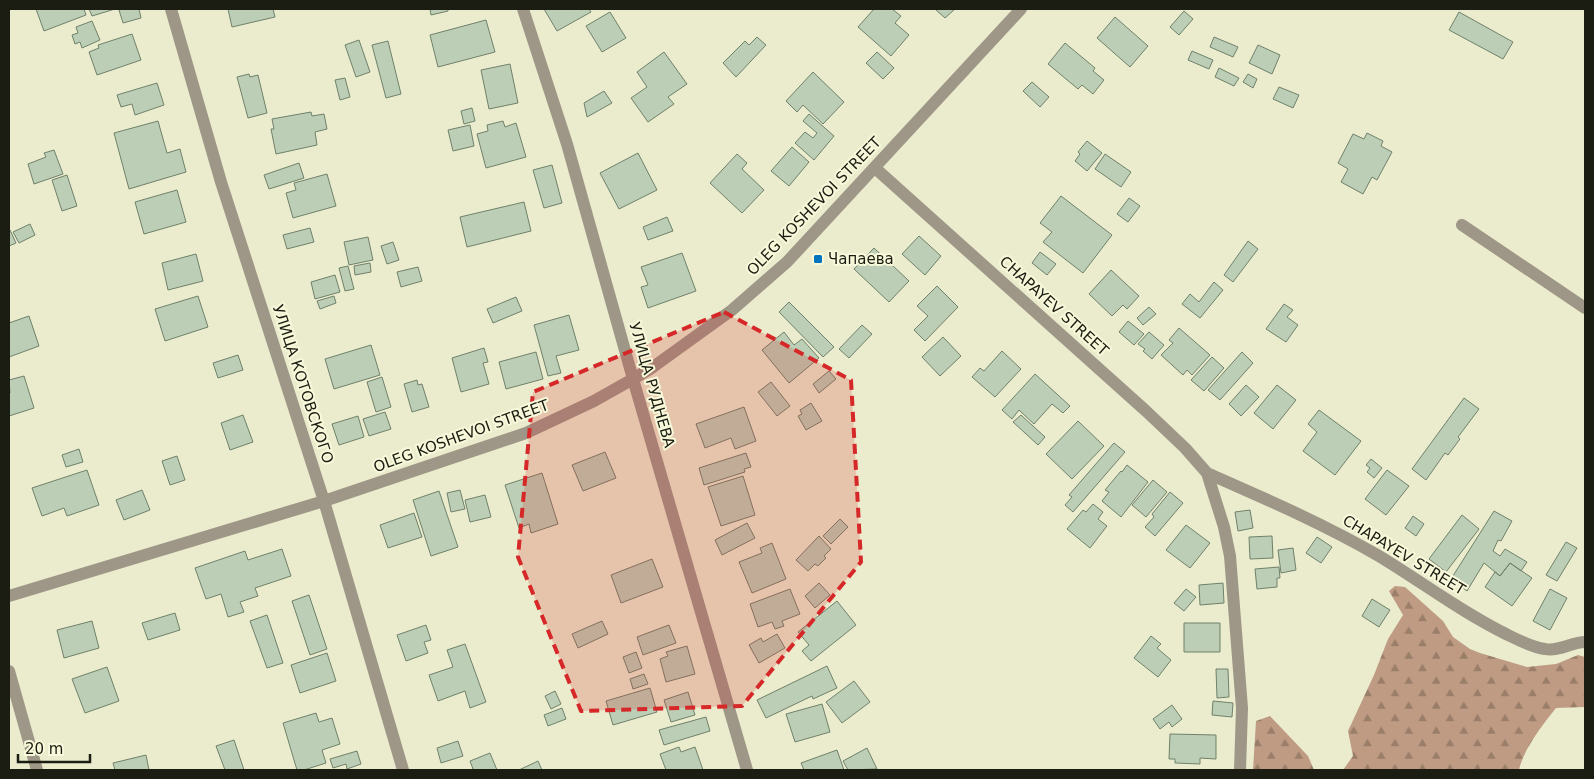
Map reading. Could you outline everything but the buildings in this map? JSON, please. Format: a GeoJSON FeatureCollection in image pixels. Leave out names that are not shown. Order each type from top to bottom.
{"type":"FeatureCollection","features":[{"type":"Feature","properties":{"kind":"street","name":"УЛИЦА КОТОВСКОГО"},"geometry":{"type":"LineString","coordinates":[[170,9],[221,182],[324,502],[403,770]]}},
{"type":"Feature","properties":{"kind":"street","name":"УЛИЦА РУДНЕВА"},"geometry":{"type":"LineString","coordinates":[[523,9],[567,144],[632,379],[747,770]]}},
{"type":"Feature","properties":{"kind":"street","name":"OLEG KOSHEVOI STREET"},"geometry":{"type":"LineString","coordinates":[[9,596],[324,502],[526,433],[594,401],[653,367],[760,286],[787,262],[1021,9]]}},
{"type":"Feature","properties":{"kind":"street","name":"CHAPAYEV STREET"},"geometry":{"type":"LineString","coordinates":[[875,168],[1146,411],[1208,473],[1339,534],[1380,557],[1467,613],[1524,643],[1544,650],[1551,650],[1576,642],[1585,642]]}},
{"type":"Feature","properties":{"kind":"street"},"geometry":{"type":"LineString","coordinates":[[1462,225],[1585,308]]}},
{"type":"Feature","properties":{"kind":"street","name":"CHAPAYEV STREET"},"geometry":{"type":"LineString","coordinates":[[1208,473],[1224,526],[1230,556],[1242,708],[1240,770]]}},
{"type":"Feature","properties":{"kind":"street"},"geometry":{"type":"LineString","coordinates":[[9,671],[37,770]]}},
{"type":"Feature","properties":{"kind":"highlighted area"},"geometry":{"type":"Polygon","coordinates":[[[724,312],[851,380],[861,562],[742,706],[581,711],[518,557],[533,392],[724,312]]]}},
{"type":"Feature","properties":{"kind":"green space"},"geometry":{"type":"Polygon","coordinates":[[[1395,586],[1405,587],[1443,621],[1453,637],[1470,649],[1480,653],[1527,667],[1556,664],[1578,655],[1585,657],[1585,707],[1556,708],[1529,746],[1519,770],[1343,770],[1353,756],[1348,731],[1374,675],[1388,639],[1403,615],[1389,591],[1395,586]]]}},
{"type":"Feature","properties":{"kind":"green space"},"geometry":{"type":"Polygon","coordinates":[[[1270,716],[1308,756],[1314,770],[1253,770],[1256,721],[1270,716]]]}},
{"type":"Feature","properties":{"kind":"place","name":"Чапаева"},"geometry":{"type":"Point","coordinates":[818,259]}}]}
